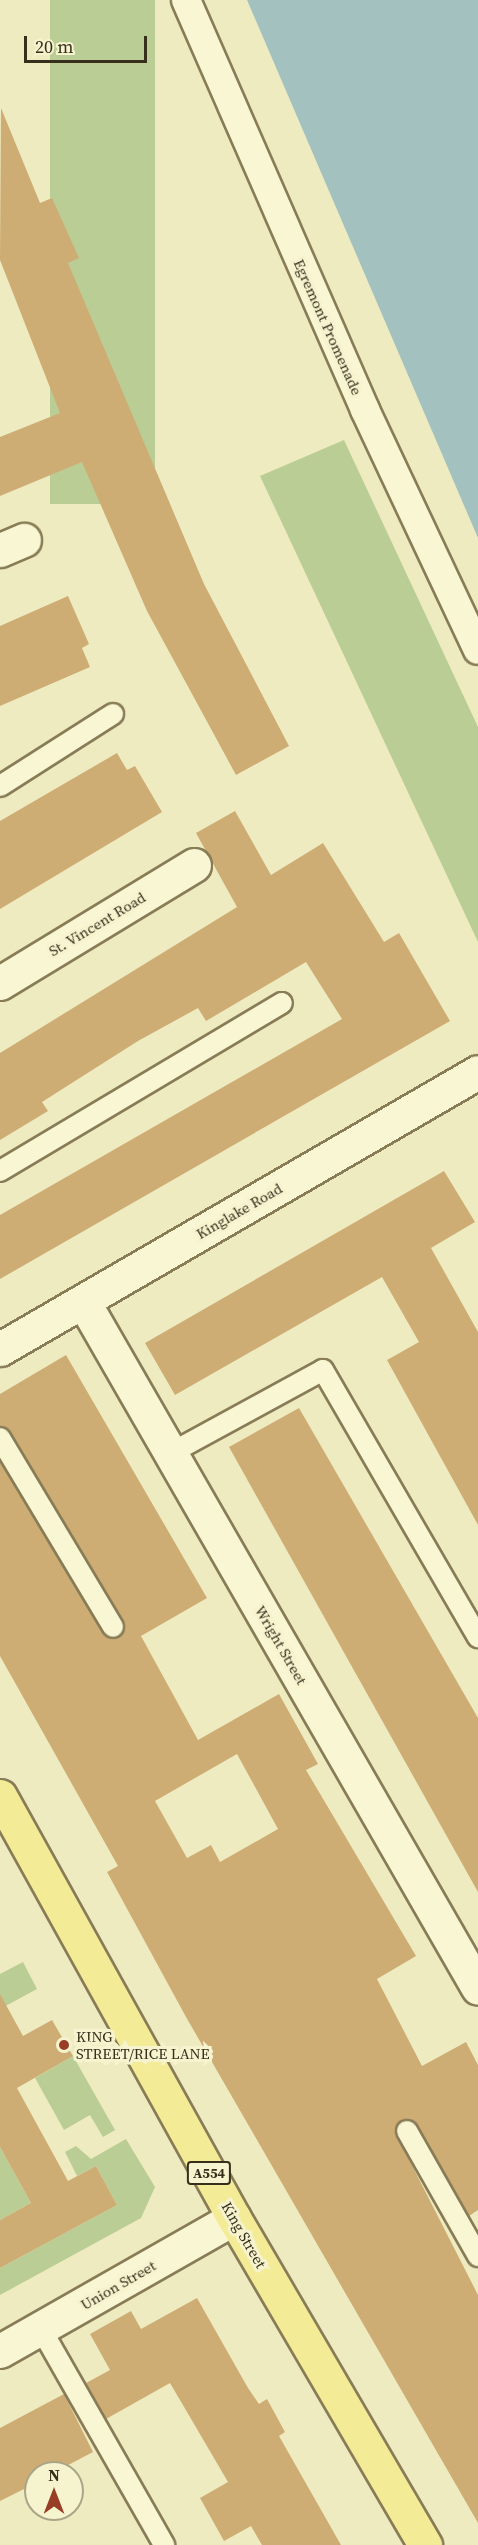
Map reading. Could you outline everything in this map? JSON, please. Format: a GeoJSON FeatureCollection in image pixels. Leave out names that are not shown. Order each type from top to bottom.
{"type":"FeatureCollection","features":[{"type":"Feature","properties":{"kind":"main road","name":"King Street"},"geometry":{"type":"LineString","coordinates":[[3,1810],[234,2218],[425,2545]]}},
{"type":"Feature","properties":{"kind":"street","name":"Egremont Promenade"},"geometry":{"type":"LineString","coordinates":[[186,0],[360,400],[478,650]]}},
{"type":"Feature","properties":{"kind":"street","name":"St. Vincent Road"},"geometry":{"type":"LineString","coordinates":[[0,983],[194,865]]}},
{"type":"Feature","properties":{"kind":"street","name":"Kinglake Road"},"geometry":{"type":"LineString","coordinates":[[0,1349],[478,1072]]}},
{"type":"Feature","properties":{"kind":"street","name":"Wright Street"},"geometry":{"type":"LineString","coordinates":[[83,1301],[478,1988]]}},
{"type":"Feature","properties":{"kind":"street","name":"Union Street"},"geometry":{"type":"LineString","coordinates":[[0,2351],[234,2218]]}},
{"type":"Feature","properties":{"kind":"lane"},"geometry":{"type":"LineString","coordinates":[[0,786],[113,714]]}},
{"type":"Feature","properties":{"kind":"lane"},"geometry":{"type":"LineString","coordinates":[[0,1171],[282,1003]]}},
{"type":"Feature","properties":{"kind":"lane"},"geometry":{"type":"LineString","coordinates":[[171,1453],[323,1370],[478,1637]]}},
{"type":"Feature","properties":{"kind":"lane"},"geometry":{"type":"LineString","coordinates":[[0,1438],[113,1627]]}},
{"type":"Feature","properties":{"kind":"lane"},"geometry":{"type":"LineString","coordinates":[[407,2131],[478,2256]]}},
{"type":"Feature","properties":{"kind":"lane"},"geometry":{"type":"LineString","coordinates":[[42,2329],[164,2545]]}},
{"type":"Feature","properties":{"kind":"green space"},"geometry":{"type":"Polygon","coordinates":[[[50,0],[155,0],[155,504],[50,504],[50,0]]]}},
{"type":"Feature","properties":{"kind":"green space"},"geometry":{"type":"Polygon","coordinates":[[[344,440],[478,727],[478,942],[260,476],[344,440]]]}},
{"type":"Feature","properties":{"kind":"green space"},"geometry":{"type":"Polygon","coordinates":[[[23,1962],[37,1989],[0,2009],[0,1974],[23,1962]]]}},
{"type":"Feature","properties":{"kind":"green space"},"geometry":{"type":"Polygon","coordinates":[[[73,2056],[115,2130],[103,2137],[90,2115],[64,2130],[35,2078],[73,2056]]]}},
{"type":"Feature","properties":{"kind":"green space"},"geometry":{"type":"Polygon","coordinates":[[[126,2139],[155,2187],[141,2218],[0,2295],[0,2268],[117,2205],[96,2166],[77,2176],[65,2152],[76,2146],[91,2159],[126,2139]]]}},
{"type":"Feature","properties":{"kind":"green space"},"geometry":{"type":"Polygon","coordinates":[[[0,2147],[31,2203],[0,2220],[0,2147]]]}},
{"type":"Feature","properties":{"kind":"water"},"geometry":{"type":"Polygon","coordinates":[[[247,0],[478,0],[478,538],[247,0]]]}},
{"type":"Feature","properties":{"kind":"building"},"geometry":{"type":"Polygon","coordinates":[[[1,108],[40,203],[52,198],[79,258],[68,263],[204,584],[289,746],[236,775],[147,611],[82,462],[0,496],[0,437],[60,413],[0,260],[1,108]]]}},
{"type":"Feature","properties":{"kind":"building"},"geometry":{"type":"Polygon","coordinates":[[[68,596],[89,644],[82,648],[90,667],[0,706],[0,626],[68,596]]]}},
{"type":"Feature","properties":{"kind":"building"},"geometry":{"type":"Polygon","coordinates":[[[117,753],[127,770],[135,766],[162,812],[0,909],[0,821],[117,753]]]}},
{"type":"Feature","properties":{"kind":"building"},"geometry":{"type":"Polygon","coordinates":[[[235,811],[271,875],[323,843],[384,942],[399,933],[450,1021],[0,1279],[0,1215],[342,1019],[306,962],[206,1021],[198,1008],[138,1041],[42,1102],[48,1111],[0,1140],[0,1053],[237,907],[196,833],[235,811]]]}},
{"type":"Feature","properties":{"kind":"building"},"geometry":{"type":"Polygon","coordinates":[[[444,1171],[475,1222],[431,1248],[478,1332],[478,1525],[387,1360],[419,1342],[382,1277],[175,1395],[145,1343],[444,1171]]]}},
{"type":"Feature","properties":{"kind":"building"},"geometry":{"type":"Polygon","coordinates":[[[66,1355],[207,1598],[141,1636],[198,1740],[279,1694],[318,1764],[306,1770],[416,1956],[377,1979],[422,2066],[466,2042],[478,2065],[478,2210],[469,2216],[414,2121],[402,2120],[395,2132],[478,2295],[478,2523],[186,2017],[107,1872],[118,1866],[0,1656],[0,1461],[103,1633],[114,1639],[125,1627],[10,1432],[0,1426],[0,1394],[66,1355]],[[237,1754],[155,1801],[187,1858],[211,1845],[220,1862],[278,1829],[237,1754]]]}},
{"type":"Feature","properties":{"kind":"building"},"geometry":{"type":"Polygon","coordinates":[[[299,1408],[478,1718],[478,1892],[229,1447],[299,1408]]]}},
{"type":"Feature","properties":{"kind":"building"},"geometry":{"type":"Polygon","coordinates":[[[0,1994],[23,2036],[52,2020],[73,2056],[17,2088],[68,2181],[96,2166],[117,2205],[0,2268],[0,2220],[31,2203],[0,2147],[0,1994]]]}},
{"type":"Feature","properties":{"kind":"building"},"geometry":{"type":"Polygon","coordinates":[[[197,2298],[259,2404],[267,2399],[285,2432],[279,2436],[341,2545],[262,2545],[251,2526],[224,2541],[200,2498],[228,2482],[170,2383],[106,2419],[86,2383],[110,2370],[90,2334],[131,2311],[141,2329],[197,2298]]]}},
{"type":"Feature","properties":{"kind":"building"},"geometry":{"type":"Polygon","coordinates":[[[64,2394],[93,2452],[76,2461],[24,2461],[24,2489],[0,2501],[0,2428],[64,2394]]]}},
{"type":"Feature","properties":{"kind":"place","name":"KING STREET/RICE LANE"},"geometry":{"type":"Point","coordinates":[64,2045]}}]}
